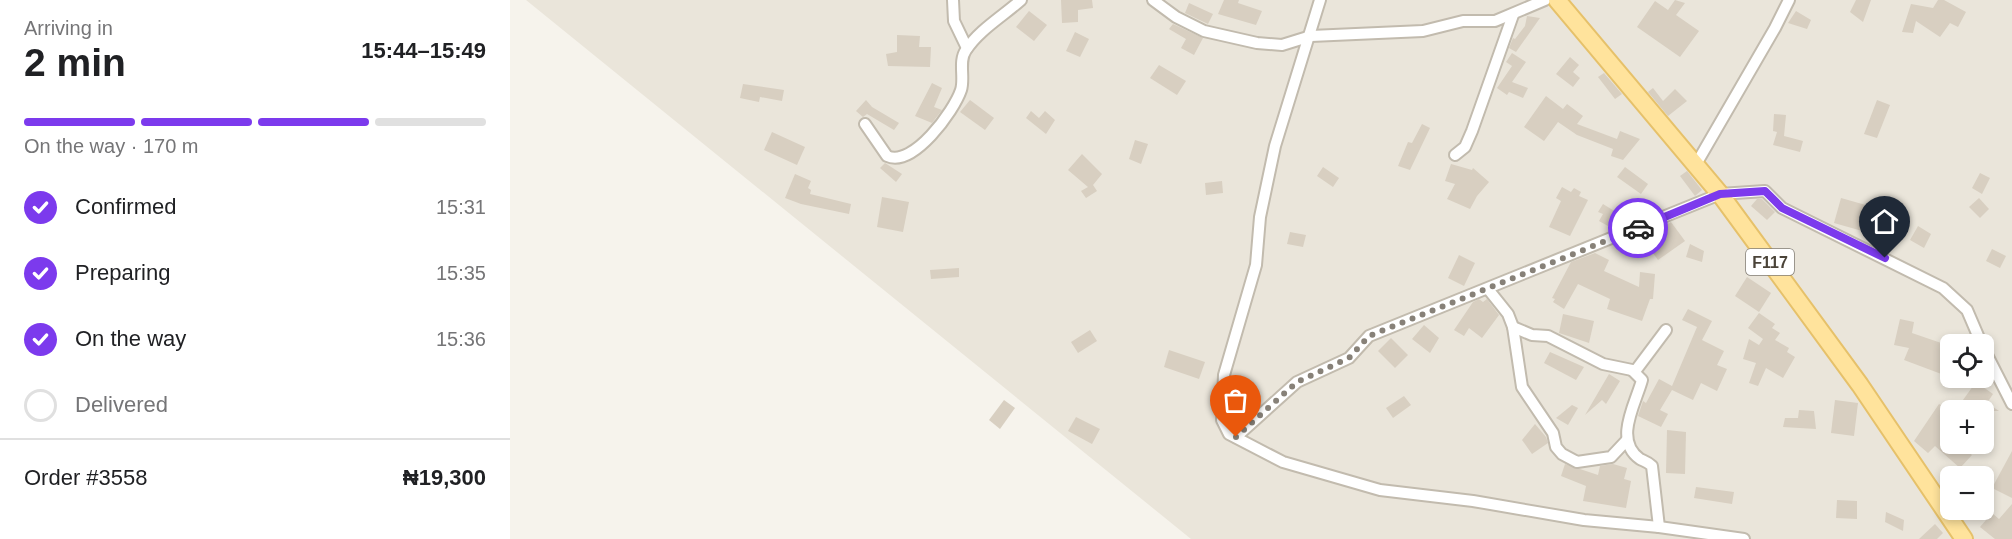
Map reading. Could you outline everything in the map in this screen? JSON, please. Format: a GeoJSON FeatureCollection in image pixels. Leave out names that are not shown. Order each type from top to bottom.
{"type":"FeatureCollection","features":[{"type":"Feature","properties":{"kind":"main road","name":"F117"},"geometry":{"type":"LineString","coordinates":[[1557,0],[1720,194],[1860,385],[1964,539]]}},
{"type":"Feature","properties":{"kind":"street"},"geometry":{"type":"LineString","coordinates":[[953,0],[954,21],[967,48]]}},
{"type":"Feature","properties":{"kind":"street"},"geometry":{"type":"LineString","coordinates":[[865,124],[887,156],[891,158],[909,154],[921,147],[958,97],[962,86],[963,54],[967,48],[1021,0]]}},
{"type":"Feature","properties":{"kind":"street"},"geometry":{"type":"LineString","coordinates":[[1153,0],[1158,6],[1191,25],[1220,35],[1257,43],[1282,45],[1311,36],[1423,31],[1463,21],[1495,21],[1545,0]]}},
{"type":"Feature","properties":{"kind":"street"},"geometry":{"type":"LineString","coordinates":[[1320,0],[1311,36],[1286,103],[1275,146],[1260,217],[1256,265],[1224,375],[1222,420],[1224,429],[1283,462],[1380,490],[1473,501],[1584,520],[1659,527],[1744,539]]}},
{"type":"Feature","properties":{"kind":"street"},"geometry":{"type":"LineString","coordinates":[[1695,166],[1789,0]]}},
{"type":"Feature","properties":{"kind":"street"},"geometry":{"type":"LineString","coordinates":[[1455,155],[1466,147],[1513,15]]}},
{"type":"Feature","properties":{"kind":"street"},"geometry":{"type":"LineString","coordinates":[[1236,437],[1297,382],[1349,358],[1369,336],[1720,194],[1765,191],[1782,208],[1813,221],[1943,288],[1967,310],[1978,334]]}},
{"type":"Feature","properties":{"kind":"street"},"geometry":{"type":"LineString","coordinates":[[1488,289],[1508,314],[1513,327],[1522,387],[1552,433],[1556,447],[1562,454],[1576,462],[1611,457],[1627,440],[1631,408],[1642,380],[1632,370]]}},
{"type":"Feature","properties":{"kind":"street"},"geometry":{"type":"LineString","coordinates":[[1513,327],[1532,335],[1548,336],[1603,364],[1632,370],[1636,370],[1666,330]]}},
{"type":"Feature","properties":{"kind":"street"},"geometry":{"type":"LineString","coordinates":[[1994,368],[2012,404]]}},
{"type":"Feature","properties":{"kind":"street"},"geometry":{"type":"LineString","coordinates":[[1627,440],[1639,458],[1652,466],[1659,527]]}},
{"type":"Feature","properties":{"kind":"shaded area"},"geometry":{"type":"Polygon","coordinates":[[[526,0],[2012,0],[2012,539],[1191,539],[526,0]]]}},
{"type":"Feature","properties":{"kind":"building"},"geometry":{"type":"Polygon","coordinates":[[[1061,0],[1092,0],[1093,8],[1078,10],[1078,22],[1062,23],[1061,0]]]}},
{"type":"Feature","properties":{"kind":"building"},"geometry":{"type":"Polygon","coordinates":[[[1224,0],[1239,0],[1238,3],[1262,11],[1256,25],[1218,14],[1224,0]]]}},
{"type":"Feature","properties":{"kind":"building"},"geometry":{"type":"Polygon","coordinates":[[[1675,0],[1685,3],[1676,15],[1699,31],[1680,57],[1637,27],[1655,1],[1668,10],[1675,0]]]}},
{"type":"Feature","properties":{"kind":"building"},"geometry":{"type":"Polygon","coordinates":[[[1856,0],[1871,0],[1863,22],[1850,12],[1856,0]]]}},
{"type":"Feature","properties":{"kind":"building"},"geometry":{"type":"Polygon","coordinates":[[[1938,0],[1944,0],[1966,12],[1958,27],[1950,23],[1940,37],[1916,21],[1913,33],[1902,32],[1911,4],[1933,8],[1938,0]]]}},
{"type":"Feature","properties":{"kind":"building"},"geometry":{"type":"Polygon","coordinates":[[[1189,3],[1213,14],[1208,24],[1185,13],[1189,3]]]}},
{"type":"Feature","properties":{"kind":"building"},"geometry":{"type":"Polygon","coordinates":[[[1029,11],[1047,25],[1034,41],[1016,27],[1029,11]]]}},
{"type":"Feature","properties":{"kind":"building"},"geometry":{"type":"Polygon","coordinates":[[[1796,11],[1811,20],[1807,29],[1788,23],[1796,11]]]}},
{"type":"Feature","properties":{"kind":"building"},"geometry":{"type":"Polygon","coordinates":[[[1527,16],[1540,18],[1516,52],[1509,48],[1513,38],[1515,39],[1525,26],[1527,16]]]}},
{"type":"Feature","properties":{"kind":"building"},"geometry":{"type":"Polygon","coordinates":[[[1173,24],[1203,38],[1194,55],[1181,48],[1186,39],[1169,29],[1173,24]]]}},
{"type":"Feature","properties":{"kind":"building"},"geometry":{"type":"Polygon","coordinates":[[[1075,32],[1089,39],[1080,57],[1066,51],[1075,32]]]}},
{"type":"Feature","properties":{"kind":"building"},"geometry":{"type":"Polygon","coordinates":[[[897,35],[920,36],[919,47],[931,47],[930,67],[888,66],[886,54],[897,52],[897,35]]]}},
{"type":"Feature","properties":{"kind":"building"},"geometry":{"type":"Polygon","coordinates":[[[1512,53],[1526,62],[1512,82],[1528,88],[1523,98],[1509,92],[1507,95],[1497,88],[1512,66],[1506,62],[1512,53]]]}},
{"type":"Feature","properties":{"kind":"building"},"geometry":{"type":"Polygon","coordinates":[[[1570,57],[1579,65],[1573,72],[1580,78],[1573,87],[1556,74],[1570,57]]]}},
{"type":"Feature","properties":{"kind":"building"},"geometry":{"type":"Polygon","coordinates":[[[1159,65],[1186,81],[1177,95],[1150,78],[1159,65]]]}},
{"type":"Feature","properties":{"kind":"building"},"geometry":{"type":"Polygon","coordinates":[[[1604,73],[1622,94],[1615,99],[1598,77],[1604,73]]]}},
{"type":"Feature","properties":{"kind":"building"},"geometry":{"type":"Polygon","coordinates":[[[932,83],[942,88],[934,107],[942,110],[932,123],[915,116],[932,83]]]}},
{"type":"Feature","properties":{"kind":"building"},"geometry":{"type":"Polygon","coordinates":[[[743,84],[784,90],[782,101],[760,97],[759,102],[740,98],[743,84]]]}},
{"type":"Feature","properties":{"kind":"building"},"geometry":{"type":"Polygon","coordinates":[[[1653,88],[1663,101],[1675,89],[1687,101],[1668,116],[1648,92],[1653,88]]]}},
{"type":"Feature","properties":{"kind":"building"},"geometry":{"type":"Polygon","coordinates":[[[1546,96],[1563,109],[1567,104],[1583,116],[1577,124],[1617,139],[1620,131],[1640,139],[1623,160],[1611,156],[1613,149],[1577,135],[1558,122],[1544,141],[1524,127],[1546,96]]]}},
{"type":"Feature","properties":{"kind":"building"},"geometry":{"type":"Polygon","coordinates":[[[866,100],[872,107],[899,123],[894,130],[867,114],[863,117],[856,111],[866,100]]]}},
{"type":"Feature","properties":{"kind":"building"},"geometry":{"type":"Polygon","coordinates":[[[970,100],[994,118],[985,130],[960,112],[970,100]]]}},
{"type":"Feature","properties":{"kind":"building"},"geometry":{"type":"Polygon","coordinates":[[[1877,100],[1890,105],[1877,138],[1864,134],[1877,100]]]}},
{"type":"Feature","properties":{"kind":"building"},"geometry":{"type":"Polygon","coordinates":[[[1031,111],[1039,118],[1045,111],[1055,120],[1046,134],[1026,118],[1031,111]]]}},
{"type":"Feature","properties":{"kind":"building"},"geometry":{"type":"Polygon","coordinates":[[[1774,114],[1786,115],[1784,136],[1803,141],[1800,152],[1773,145],[1777,132],[1773,131],[1774,114]]]}},
{"type":"Feature","properties":{"kind":"building"},"geometry":{"type":"Polygon","coordinates":[[[1422,124],[1430,128],[1410,170],[1398,166],[1408,142],[1412,143],[1422,124]]]}},
{"type":"Feature","properties":{"kind":"building"},"geometry":{"type":"Polygon","coordinates":[[[772,132],[805,147],[797,165],[764,150],[772,132]]]}},
{"type":"Feature","properties":{"kind":"building"},"geometry":{"type":"Polygon","coordinates":[[[1135,140],[1148,144],[1141,164],[1129,159],[1135,140]]]}},
{"type":"Feature","properties":{"kind":"building"},"geometry":{"type":"Polygon","coordinates":[[[1082,154],[1102,174],[1093,185],[1097,191],[1086,198],[1081,191],[1088,187],[1068,170],[1082,154]]]}},
{"type":"Feature","properties":{"kind":"building"},"geometry":{"type":"Polygon","coordinates":[[[885,163],[902,174],[896,182],[880,168],[885,163]]]}},
{"type":"Feature","properties":{"kind":"building"},"geometry":{"type":"Polygon","coordinates":[[[1451,164],[1472,170],[1473,168],[1489,182],[1470,209],[1447,199],[1455,184],[1445,181],[1451,164]]]}},
{"type":"Feature","properties":{"kind":"building"},"geometry":{"type":"Polygon","coordinates":[[[1323,167],[1339,178],[1333,187],[1317,176],[1323,167]]]}},
{"type":"Feature","properties":{"kind":"building"},"geometry":{"type":"Polygon","coordinates":[[[1625,167],[1648,184],[1641,194],[1617,177],[1625,167]]]}},
{"type":"Feature","properties":{"kind":"building"},"geometry":{"type":"Polygon","coordinates":[[[1687,171],[1702,190],[1695,196],[1680,176],[1687,171]]]}},
{"type":"Feature","properties":{"kind":"building"},"geometry":{"type":"Polygon","coordinates":[[[1980,173],[1990,178],[1982,194],[1972,188],[1980,173]]]}},
{"type":"Feature","properties":{"kind":"building"},"geometry":{"type":"Polygon","coordinates":[[[795,174],[811,181],[808,188],[811,190],[810,194],[851,204],[849,214],[801,204],[785,198],[795,174]]]}},
{"type":"Feature","properties":{"kind":"building"},"geometry":{"type":"Polygon","coordinates":[[[1222,181],[1223,193],[1206,195],[1205,183],[1222,181]]]}},
{"type":"Feature","properties":{"kind":"building"},"geometry":{"type":"Polygon","coordinates":[[[1562,187],[1571,192],[1574,188],[1581,192],[1579,196],[1588,200],[1570,236],[1549,227],[1561,201],[1556,198],[1562,187]]]}},
{"type":"Feature","properties":{"kind":"building"},"geometry":{"type":"Polygon","coordinates":[[[882,197],[909,202],[903,232],[877,227],[882,197]]]}},
{"type":"Feature","properties":{"kind":"building"},"geometry":{"type":"Polygon","coordinates":[[[1841,198],[1887,211],[1880,236],[1834,223],[1841,198]]]}},
{"type":"Feature","properties":{"kind":"building"},"geometry":{"type":"Polygon","coordinates":[[[1979,198],[1989,209],[1980,218],[1969,207],[1979,198]]]}},
{"type":"Feature","properties":{"kind":"building"},"geometry":{"type":"Polygon","coordinates":[[[1757,199],[1762,199],[1775,212],[1767,220],[1751,206],[1757,199]]]}},
{"type":"Feature","properties":{"kind":"building"},"geometry":{"type":"Polygon","coordinates":[[[1603,204],[1616,212],[1608,226],[1599,221],[1603,214],[1598,212],[1603,204]]]}},
{"type":"Feature","properties":{"kind":"building"},"geometry":{"type":"Polygon","coordinates":[[[1671,222],[1685,241],[1658,260],[1642,238],[1671,222]]]}},
{"type":"Feature","properties":{"kind":"building"},"geometry":{"type":"Polygon","coordinates":[[[1918,226],[1931,234],[1924,248],[1910,240],[1918,226]]]}},
{"type":"Feature","properties":{"kind":"building"},"geometry":{"type":"Polygon","coordinates":[[[1290,232],[1306,235],[1303,247],[1287,244],[1290,232]]]}},
{"type":"Feature","properties":{"kind":"building"},"geometry":{"type":"Polygon","coordinates":[[[1690,244],[1704,251],[1702,262],[1686,257],[1690,244]]]}},
{"type":"Feature","properties":{"kind":"building"},"geometry":{"type":"Polygon","coordinates":[[[1992,249],[2006,256],[2000,268],[1986,261],[1992,249]]]}},
{"type":"Feature","properties":{"kind":"building"},"geometry":{"type":"Polygon","coordinates":[[[1595,253],[1609,260],[1604,271],[1639,287],[1640,272],[1655,274],[1653,299],[1650,299],[1642,321],[1607,309],[1610,299],[1578,284],[1564,309],[1553,302],[1555,299],[1552,298],[1571,262],[1595,253]]]}},
{"type":"Feature","properties":{"kind":"building"},"geometry":{"type":"Polygon","coordinates":[[[1459,255],[1475,263],[1464,286],[1448,278],[1459,255]]]}},
{"type":"Feature","properties":{"kind":"building"},"geometry":{"type":"Polygon","coordinates":[[[959,268],[959,277],[931,279],[930,270],[959,268]]]}},
{"type":"Feature","properties":{"kind":"building"},"geometry":{"type":"Polygon","coordinates":[[[1747,277],[1771,293],[1759,312],[1735,296],[1747,277]]]}},
{"type":"Feature","properties":{"kind":"building"},"geometry":{"type":"Polygon","coordinates":[[[1479,299],[1483,302],[1487,299],[1499,315],[1482,338],[1469,328],[1464,336],[1454,330],[1473,302],[1479,299]]]}},
{"type":"Feature","properties":{"kind":"building"},"geometry":{"type":"Polygon","coordinates":[[[1688,309],[1712,321],[1702,340],[1724,351],[1717,365],[1727,369],[1717,391],[1701,383],[1693,400],[1672,390],[1660,410],[1668,414],[1661,427],[1638,416],[1643,401],[1646,403],[1659,379],[1672,386],[1697,327],[1682,320],[1688,309]]]}},
{"type":"Feature","properties":{"kind":"building"},"geometry":{"type":"Polygon","coordinates":[[[1759,313],[1775,324],[1772,328],[1780,333],[1775,340],[1789,348],[1787,352],[1795,357],[1783,378],[1766,368],[1758,386],[1749,383],[1756,363],[1743,359],[1749,339],[1759,345],[1763,339],[1748,328],[1759,313]]]}},
{"type":"Feature","properties":{"kind":"building"},"geometry":{"type":"Polygon","coordinates":[[[1563,314],[1594,321],[1589,343],[1559,333],[1563,314]]]}},
{"type":"Feature","properties":{"kind":"building"},"geometry":{"type":"Polygon","coordinates":[[[1900,319],[1914,322],[1912,333],[1940,343],[1940,374],[1904,360],[1909,348],[1894,345],[1900,319]]]}},
{"type":"Feature","properties":{"kind":"building"},"geometry":{"type":"Polygon","coordinates":[[[1424,325],[1439,338],[1430,353],[1412,339],[1424,325]]]}},
{"type":"Feature","properties":{"kind":"building"},"geometry":{"type":"Polygon","coordinates":[[[1090,330],[1097,341],[1078,353],[1071,342],[1090,330]]]}},
{"type":"Feature","properties":{"kind":"building"},"geometry":{"type":"Polygon","coordinates":[[[1391,338],[1408,355],[1395,368],[1378,351],[1391,338]]]}},
{"type":"Feature","properties":{"kind":"building"},"geometry":{"type":"Polygon","coordinates":[[[1169,350],[1205,362],[1199,379],[1164,367],[1169,350]]]}},
{"type":"Feature","properties":{"kind":"building"},"geometry":{"type":"Polygon","coordinates":[[[1550,352],[1584,367],[1576,380],[1544,363],[1550,352]]]}},
{"type":"Feature","properties":{"kind":"building"},"geometry":{"type":"Polygon","coordinates":[[[1609,374],[1620,381],[1606,404],[1602,400],[1585,415],[1609,374]]]}},
{"type":"Feature","properties":{"kind":"building"},"geometry":{"type":"Polygon","coordinates":[[[1972,388],[1984,388],[1993,394],[1989,400],[1963,400],[1972,388]]]}},
{"type":"Feature","properties":{"kind":"building"},"geometry":{"type":"Polygon","coordinates":[[[1404,396],[1411,405],[1393,418],[1386,408],[1404,396]]]}},
{"type":"Feature","properties":{"kind":"building"},"geometry":{"type":"Polygon","coordinates":[[[1004,400],[1015,408],[1000,429],[989,420],[1004,400]]]}},
{"type":"Feature","properties":{"kind":"building"},"geometry":{"type":"Polygon","coordinates":[[[1835,400],[1858,403],[1854,436],[1831,433],[1835,400]]]}},
{"type":"Feature","properties":{"kind":"building"},"geometry":{"type":"Polygon","coordinates":[[[1572,405],[1578,408],[1568,425],[1556,418],[1572,405]]]}},
{"type":"Feature","properties":{"kind":"building"},"geometry":{"type":"Polygon","coordinates":[[[1940,405],[1940,450],[1935,446],[1928,453],[1914,441],[1940,405]]]}},
{"type":"Feature","properties":{"kind":"building"},"geometry":{"type":"Polygon","coordinates":[[[1799,410],[1814,411],[1816,429],[1783,427],[1785,418],[1798,418],[1799,410]]]}},
{"type":"Feature","properties":{"kind":"building"},"geometry":{"type":"Polygon","coordinates":[[[1076,417],[1100,429],[1092,444],[1068,431],[1076,417]]]}},
{"type":"Feature","properties":{"kind":"building"},"geometry":{"type":"Polygon","coordinates":[[[1535,424],[1548,443],[1532,454],[1522,440],[1535,424]]]}},
{"type":"Feature","properties":{"kind":"building"},"geometry":{"type":"Polygon","coordinates":[[[1667,430],[1686,432],[1685,474],[1666,473],[1667,430]]]}},
{"type":"Feature","properties":{"kind":"building"},"geometry":{"type":"Polygon","coordinates":[[[2012,451],[2012,498],[1994,489],[1994,484],[2012,451]]]}},
{"type":"Feature","properties":{"kind":"building"},"geometry":{"type":"Polygon","coordinates":[[[1944,454],[1972,455],[1962,466],[1958,466],[1944,454]]]}},
{"type":"Feature","properties":{"kind":"building"},"geometry":{"type":"Polygon","coordinates":[[[1565,464],[1598,475],[1600,466],[1613,464],[1627,468],[1624,479],[1631,481],[1626,508],[1583,501],[1586,486],[1561,476],[1565,464]]]}},
{"type":"Feature","properties":{"kind":"building"},"geometry":{"type":"Polygon","coordinates":[[[1696,487],[1734,492],[1732,504],[1694,498],[1696,487]]]}},
{"type":"Feature","properties":{"kind":"building"},"geometry":{"type":"Polygon","coordinates":[[[1837,500],[1857,501],[1857,519],[1836,518],[1837,500]]]}},
{"type":"Feature","properties":{"kind":"building"},"geometry":{"type":"Polygon","coordinates":[[[2012,504],[2012,539],[1995,539],[1980,527],[1986,520],[1994,520],[1994,515],[1999,519],[2012,504]]]}},
{"type":"Feature","properties":{"kind":"building"},"geometry":{"type":"Polygon","coordinates":[[[1886,512],[1904,520],[1903,531],[1885,522],[1886,512]]]}},
{"type":"Feature","properties":{"kind":"building"},"geometry":{"type":"Polygon","coordinates":[[[1935,524],[1943,533],[1937,539],[1919,539],[1935,524]]]}},
{"type":"Feature","properties":{"kind":"way so far"},"geometry":{"type":"LineString","coordinates":[[1236,437],[1297,382],[1349,358],[1369,336],[1638,228]]}},
{"type":"Feature","properties":{"kind":"route"},"geometry":{"type":"LineString","coordinates":[[1638,228],[1720,194],[1765,191],[1782,208],[1813,221],[1885,258]]}}]}
